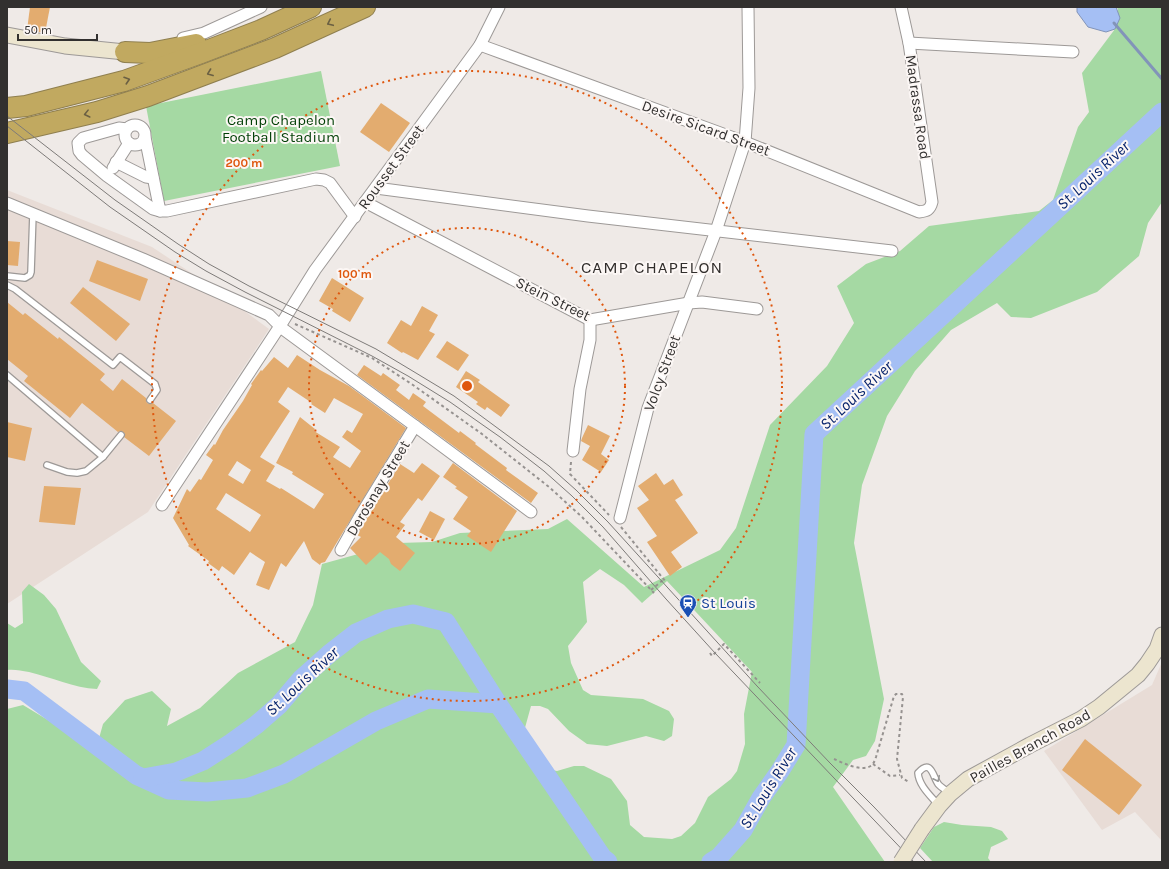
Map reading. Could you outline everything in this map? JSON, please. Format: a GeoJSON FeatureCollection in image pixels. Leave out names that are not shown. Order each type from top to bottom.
{"type":"FeatureCollection","features":[{"type":"Feature","properties":{"kind":"highway"},"geometry":{"type":"LineString","coordinates":[[7,108],[26,106],[124,81],[261,30],[311,7]]}},
{"type":"Feature","properties":{"kind":"highway"},"geometry":{"type":"LineString","coordinates":[[7,133],[97,112],[148,96],[275,48],[365,7]]}},
{"type":"Feature","properties":{"kind":"highway"},"geometry":{"type":"LineString","coordinates":[[125,52],[150,53],[261,30]]}},
{"type":"Feature","properties":{"kind":"main road"},"geometry":{"type":"LineString","coordinates":[[7,35],[72,46],[125,52]]}},
{"type":"Feature","properties":{"kind":"main road","name":"Pailles Branch Road"},"geometry":{"type":"LineString","coordinates":[[901,862],[922,829],[950,794],[978,773],[1081,719],[1100,707],[1138,675],[1157,649],[1162,635]]}},
{"type":"Feature","properties":{"kind":"street"},"geometry":{"type":"LineString","coordinates":[[125,52],[204,33],[261,7]]}},
{"type":"Feature","properties":{"kind":"street","name":"Rousset Street"},"geometry":{"type":"LineString","coordinates":[[162,505],[280,326],[315,270],[480,45],[499,7]]}},
{"type":"Feature","properties":{"kind":"street","name":"Volcy Street"},"geometry":{"type":"LineString","coordinates":[[619,522],[648,408],[716,231],[745,142],[749,88],[748,7]]}},
{"type":"Feature","properties":{"kind":"street","name":"Madrassa Road"},"geometry":{"type":"LineString","coordinates":[[901,7],[909,43],[931,191],[932,202],[930,207]]}},
{"type":"Feature","properties":{"kind":"street"},"geometry":{"type":"LineString","coordinates":[[909,43],[1073,52]]}},
{"type":"Feature","properties":{"kind":"street","name":"Desire Sicard Street"},"geometry":{"type":"LineString","coordinates":[[480,45],[745,142],[919,212],[927,211],[930,207]]}},
{"type":"Feature","properties":{"kind":"street"},"geometry":{"type":"LineString","coordinates":[[145,137],[144,140],[136,145],[129,143],[125,135],[127,129],[132,125],[139,126],[144,130],[160,211]]}},
{"type":"Feature","properties":{"kind":"street"},"geometry":{"type":"LineString","coordinates":[[127,129],[119,128],[83,138],[78,143],[79,151],[108,176],[153,209],[167,211],[316,179],[324,180],[330,183],[354,217]]}},
{"type":"Feature","properties":{"kind":"street"},"geometry":{"type":"LineString","coordinates":[[108,176],[129,143]]}},
{"type":"Feature","properties":{"kind":"street"},"geometry":{"type":"LineString","coordinates":[[116,162],[146,178],[153,178]]}},
{"type":"Feature","properties":{"kind":"street"},"geometry":{"type":"LineString","coordinates":[[376,188],[588,216],[892,251]]}},
{"type":"Feature","properties":{"kind":"street","name":"Stein Street"},"geometry":{"type":"LineString","coordinates":[[365,202],[590,320],[702,302],[757,309]]}},
{"type":"Feature","properties":{"kind":"street"},"geometry":{"type":"LineString","coordinates":[[7,203],[143,259],[269,315],[280,326],[531,512]]}},
{"type":"Feature","properties":{"kind":"street"},"geometry":{"type":"LineString","coordinates":[[573,451],[580,389],[590,340],[590,320]]}},
{"type":"Feature","properties":{"kind":"street","name":"Derosnay Street"},"geometry":{"type":"LineString","coordinates":[[341,550],[415,426]]}},
{"type":"Feature","properties":{"kind":"lane"},"geometry":{"type":"LineString","coordinates":[[7,276],[25,278],[30,275],[32,213]]}},
{"type":"Feature","properties":{"kind":"lane"},"geometry":{"type":"LineString","coordinates":[[7,285],[16,289],[113,365],[120,357],[155,384],[157,390],[150,400]]}},
{"type":"Feature","properties":{"kind":"lane"},"geometry":{"type":"LineString","coordinates":[[7,375],[103,457]]}},
{"type":"Feature","properties":{"kind":"lane"},"geometry":{"type":"LineString","coordinates":[[47,465],[67,472],[77,473],[86,471],[103,457],[121,435]]}},
{"type":"Feature","properties":{"kind":"lane"},"geometry":{"type":"LineString","coordinates":[[939,806],[918,779],[918,773],[921,769],[930,769],[934,773],[938,784],[950,794]]}},
{"type":"Feature","properties":{"kind":"path"},"geometry":{"type":"LineString","coordinates":[[295,324],[372,358],[482,434],[549,487],[582,517],[654,593]]}},
{"type":"Feature","properties":{"kind":"path"},"geometry":{"type":"LineString","coordinates":[[573,451],[570,474],[619,522],[666,582]]}},
{"type":"Feature","properties":{"kind":"path"},"geometry":{"type":"LineString","coordinates":[[651,590],[663,580]]}},
{"type":"Feature","properties":{"kind":"path"},"geometry":{"type":"LineString","coordinates":[[710,653],[712,656],[723,643],[760,683]]}},
{"type":"Feature","properties":{"kind":"path"},"geometry":{"type":"LineString","coordinates":[[834,759],[855,767],[864,768],[870,767],[873,764],[894,696],[899,693],[902,694],[903,697],[897,759],[901,775],[904,780],[908,782]]}},
{"type":"Feature","properties":{"kind":"path"},"geometry":{"type":"LineString","coordinates":[[873,764],[890,776],[901,775]]}},
{"type":"Feature","properties":{"kind":"shaded area"},"geometry":{"type":"Polygon","coordinates":[[[7,190],[152,247],[208,284],[269,329],[148,512],[7,604],[7,190]]]}},
{"type":"Feature","properties":{"kind":"shaded area"},"geometry":{"type":"Polygon","coordinates":[[[1162,662],[1162,841],[1135,812],[1102,830],[1044,751],[1152,685],[1162,662]]]}},
{"type":"Feature","properties":{"kind":"green space"},"geometry":{"type":"Polygon","coordinates":[[[1116,7],[1162,7],[1162,202],[1148,223],[1139,256],[1097,292],[1031,318],[1011,317],[997,303],[951,330],[915,371],[887,416],[862,485],[854,543],[884,699],[875,741],[866,756],[853,760],[833,787],[885,862],[7,862],[7,709],[23,705],[81,740],[98,742],[103,724],[125,700],[152,691],[171,709],[167,726],[200,708],[238,673],[295,642],[313,605],[322,564],[398,543],[432,542],[460,533],[548,529],[567,519],[644,587],[720,550],[736,528],[770,425],[827,366],[854,323],[837,286],[866,264],[900,251],[929,226],[1039,211],[1053,200],[1078,127],[1089,112],[1082,73],[1115,29],[1118,9],[1116,7]],[[600,569],[583,582],[587,622],[568,646],[571,663],[583,690],[591,695],[643,699],[669,711],[674,719],[672,736],[664,741],[646,736],[607,746],[587,744],[569,731],[548,709],[540,706],[531,706],[523,735],[537,767],[557,771],[574,766],[584,766],[611,779],[627,801],[630,825],[644,837],[672,839],[681,836],[695,823],[708,797],[731,779],[737,771],[745,744],[744,714],[752,672],[667,581],[642,603],[624,585],[600,569]]]}},
{"type":"Feature","properties":{"kind":"green space","name":"Camp Chapelon Football Stadium"},"geometry":{"type":"Polygon","coordinates":[[[321,71],[340,166],[164,201],[146,106],[321,71]]]}},
{"type":"Feature","properties":{"kind":"green space"},"geometry":{"type":"Polygon","coordinates":[[[29,584],[44,595],[56,609],[81,662],[101,681],[97,689],[71,684],[29,672],[7,670],[7,623],[15,628],[23,623],[22,592],[29,584]]]}},
{"type":"Feature","properties":{"kind":"green space"},"geometry":{"type":"Polygon","coordinates":[[[944,822],[991,827],[1002,831],[1008,839],[991,847],[988,858],[991,862],[933,862],[920,848],[934,827],[944,822]]]}},
{"type":"Feature","properties":{"kind":"water"},"geometry":{"type":"Polygon","coordinates":[[[1077,7],[1116,7],[1120,18],[1115,29],[1106,32],[1088,27],[1077,12],[1077,7]]]}},
{"type":"Feature","properties":{"kind":"building"},"geometry":{"type":"Polygon","coordinates":[[[30,7],[50,7],[45,33],[27,30],[30,7]]]}},
{"type":"Feature","properties":{"kind":"building"},"geometry":{"type":"Polygon","coordinates":[[[381,103],[410,123],[389,152],[360,132],[381,103]]]}},
{"type":"Feature","properties":{"kind":"building"},"geometry":{"type":"Polygon","coordinates":[[[7,241],[20,242],[18,266],[7,265],[7,241]]]}},
{"type":"Feature","properties":{"kind":"building"},"geometry":{"type":"Polygon","coordinates":[[[97,260],[148,279],[140,301],[89,281],[97,260]]]}},
{"type":"Feature","properties":{"kind":"building"},"geometry":{"type":"Polygon","coordinates":[[[332,278],[364,298],[350,322],[332,311],[333,309],[319,301],[332,278]]]}},
{"type":"Feature","properties":{"kind":"building"},"geometry":{"type":"Polygon","coordinates":[[[83,287],[130,324],[116,341],[70,303],[83,287]]]}},
{"type":"Feature","properties":{"kind":"building"},"geometry":{"type":"Polygon","coordinates":[[[7,302],[23,315],[25,313],[58,339],[59,337],[105,374],[100,380],[113,391],[122,379],[146,398],[147,403],[153,403],[176,421],[149,456],[124,437],[125,434],[123,432],[118,432],[82,403],[70,418],[24,381],[28,376],[7,359],[7,302]]]}},
{"type":"Feature","properties":{"kind":"building"},"geometry":{"type":"Polygon","coordinates":[[[422,306],[438,315],[429,331],[435,334],[418,360],[403,352],[402,353],[387,343],[401,320],[411,326],[422,306]]]}},
{"type":"Feature","properties":{"kind":"building"},"geometry":{"type":"Polygon","coordinates":[[[447,341],[469,355],[458,371],[436,357],[447,341]]]}},
{"type":"Feature","properties":{"kind":"building"},"geometry":{"type":"Polygon","coordinates":[[[297,355],[349,386],[406,428],[325,562],[321,563],[320,565],[312,559],[304,541],[286,567],[281,563],[269,590],[256,585],[265,562],[250,552],[234,575],[222,566],[219,571],[208,563],[209,561],[188,546],[189,545],[173,518],[187,489],[190,492],[199,479],[201,480],[213,460],[206,455],[214,444],[215,445],[223,430],[243,401],[252,385],[251,384],[261,370],[262,371],[274,357],[288,368],[297,355]],[[288,387],[278,402],[290,411],[260,457],[275,466],[266,481],[280,489],[281,488],[314,509],[324,494],[292,474],[293,472],[276,463],[300,417],[315,429],[314,431],[340,447],[333,457],[350,468],[361,451],[342,437],[347,430],[352,433],[363,414],[334,398],[325,413],[288,387]],[[237,461],[228,475],[243,484],[251,470],[237,461]],[[226,493],[216,509],[250,532],[261,515],[226,493]]]}},
{"type":"Feature","properties":{"kind":"building"},"geometry":{"type":"Polygon","coordinates":[[[364,365],[381,376],[383,373],[400,385],[396,390],[409,400],[413,393],[426,402],[423,406],[459,433],[460,431],[476,443],[475,444],[507,468],[506,470],[538,493],[531,503],[357,375],[364,365]]]}},
{"type":"Feature","properties":{"kind":"building"},"geometry":{"type":"Polygon","coordinates":[[[466,371],[480,380],[478,382],[510,405],[501,417],[487,407],[485,410],[476,404],[478,402],[456,387],[466,371]]]}},
{"type":"Feature","properties":{"kind":"building"},"geometry":{"type":"Polygon","coordinates":[[[7,422],[32,428],[25,461],[7,457],[7,422]]]}},
{"type":"Feature","properties":{"kind":"building"},"geometry":{"type":"Polygon","coordinates":[[[588,425],[610,436],[601,454],[609,460],[601,472],[582,460],[590,446],[581,441],[588,425]]]}},
{"type":"Feature","properties":{"kind":"building"},"geometry":{"type":"Polygon","coordinates":[[[422,463],[440,476],[422,501],[418,498],[400,522],[405,525],[396,537],[415,553],[400,571],[380,552],[366,565],[350,548],[361,537],[357,535],[400,464],[414,473],[422,463]]]}},
{"type":"Feature","properties":{"kind":"building"},"geometry":{"type":"Polygon","coordinates":[[[453,463],[517,511],[491,552],[467,536],[471,531],[453,519],[468,497],[443,477],[453,463]]]}},
{"type":"Feature","properties":{"kind":"building"},"geometry":{"type":"Polygon","coordinates":[[[656,473],[664,485],[673,479],[683,495],[675,500],[698,533],[671,552],[682,567],[670,576],[647,542],[657,536],[637,508],[649,500],[638,486],[656,473]]]}},
{"type":"Feature","properties":{"kind":"building"},"geometry":{"type":"Polygon","coordinates":[[[44,486],[81,488],[75,525],[39,522],[44,486]]]}},
{"type":"Feature","properties":{"kind":"building"},"geometry":{"type":"Polygon","coordinates":[[[430,511],[445,519],[434,540],[419,532],[430,511]]]}},
{"type":"Feature","properties":{"kind":"building"},"geometry":{"type":"Polygon","coordinates":[[[1085,739],[1142,785],[1119,815],[1062,770],[1085,739]]]}},
{"type":"Feature","properties":{"kind":"waterway"},"geometry":{"type":"LineString","coordinates":[[1114,23],[1162,79]]}},
{"type":"Feature","properties":{"kind":"waterway","name":"St. Louis River"},"geometry":{"type":"LineString","coordinates":[[711,862],[719,857],[743,830],[761,798],[796,745],[814,434],[1162,112]]}},
{"type":"Feature","properties":{"kind":"waterway","name":"St. Louis River"},"geometry":{"type":"LineString","coordinates":[[143,778],[176,772],[203,761],[231,743],[256,725],[279,705],[302,678],[329,654],[356,633],[388,619],[413,614],[446,622],[498,704]]}},
{"type":"Feature","properties":{"kind":"waterway","name":"St. Louis River"},"geometry":{"type":"LineString","coordinates":[[7,689],[24,691],[136,775],[169,790],[207,792],[247,788],[284,774],[376,721],[428,699],[498,704],[603,858],[608,862]]}},
{"type":"Feature","properties":{"kind":"tram line"},"geometry":{"type":"LineString","coordinates":[[7,116],[115,200],[178,244],[209,264],[249,286],[376,349],[454,396],[549,466],[608,522],[757,686],[926,862]]}},
{"type":"Feature","properties":{"kind":"tram line"},"geometry":{"type":"LineString","coordinates":[[7,126],[110,207],[175,252],[245,292],[372,356],[408,376],[450,402],[500,437],[544,471],[603,527],[715,653],[914,862]]}},
{"type":"Feature","properties":{"kind":"place","name":"St Louis"},"geometry":{"type":"Point","coordinates":[688,618]}},
{"type":"Feature","properties":{"kind":"district","name":"CAMP CHAPELON"},"geometry":{"type":"Point","coordinates":[652,267]}}]}
